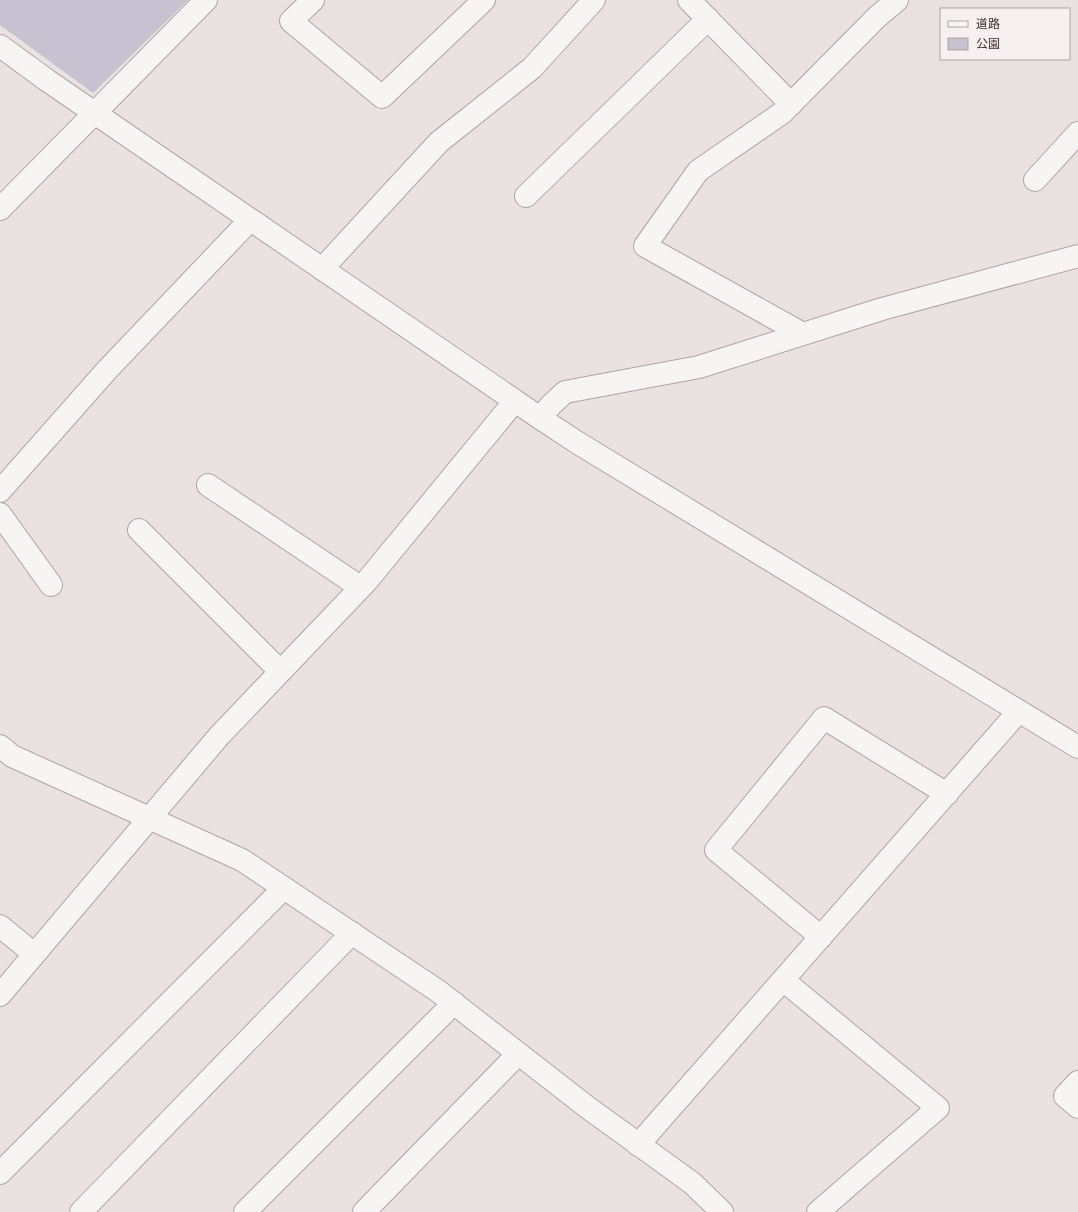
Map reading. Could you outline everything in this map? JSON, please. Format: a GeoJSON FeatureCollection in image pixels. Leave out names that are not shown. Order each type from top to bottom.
{"type":"FeatureCollection","features":[{"type":"Feature","properties":{"kind":"street"},"geometry":{"type":"LineString","coordinates":[[0,209],[206,0]]}},
{"type":"Feature","properties":{"kind":"street"},"geometry":{"type":"LineString","coordinates":[[313,0],[291,21],[382,97],[484,0]]}},
{"type":"Feature","properties":{"kind":"street"},"geometry":{"type":"LineString","coordinates":[[322,269],[439,142],[532,68],[594,0]]}},
{"type":"Feature","properties":{"kind":"street"},"geometry":{"type":"LineString","coordinates":[[689,0],[791,104]]}},
{"type":"Feature","properties":{"kind":"street"},"geometry":{"type":"LineString","coordinates":[[803,334],[646,246],[698,171],[782,113],[883,4]]}},
{"type":"Feature","properties":{"kind":"street"},"geometry":{"type":"LineString","coordinates":[[526,196],[708,19]]}},
{"type":"Feature","properties":{"kind":"street"},"geometry":{"type":"LineString","coordinates":[[0,46],[48,81],[514,402],[578,443],[1078,747]]}},
{"type":"Feature","properties":{"kind":"street"},"geometry":{"type":"LineString","coordinates":[[1035,180],[1078,133]]}},
{"type":"Feature","properties":{"kind":"street"},"geometry":{"type":"LineString","coordinates":[[0,491],[107,370],[250,220]]}},
{"type":"Feature","properties":{"kind":"street"},"geometry":{"type":"LineString","coordinates":[[540,418],[565,392],[699,367],[882,309],[1078,256]]}},
{"type":"Feature","properties":{"kind":"street"},"geometry":{"type":"LineString","coordinates":[[0,994],[219,736],[360,587],[514,402]]}},
{"type":"Feature","properties":{"kind":"street"},"geometry":{"type":"LineString","coordinates":[[208,485],[360,587]]}},
{"type":"Feature","properties":{"kind":"street"},"geometry":{"type":"LineString","coordinates":[[0,514],[50,585]]}},
{"type":"Feature","properties":{"kind":"street"},"geometry":{"type":"LineString","coordinates":[[139,530],[280,671]]}},
{"type":"Feature","properties":{"kind":"street"},"geometry":{"type":"LineString","coordinates":[[638,1144],[1019,712]]}},
{"type":"Feature","properties":{"kind":"street"},"geometry":{"type":"LineString","coordinates":[[820,937],[716,850],[824,718],[947,794]]}},
{"type":"Feature","properties":{"kind":"street"},"geometry":{"type":"LineString","coordinates":[[0,746],[12,756],[242,860],[438,991],[587,1107],[692,1183],[722,1212]]}},
{"type":"Feature","properties":{"kind":"street"},"geometry":{"type":"LineString","coordinates":[[0,1174],[284,888]]}},
{"type":"Feature","properties":{"kind":"street"},"geometry":{"type":"LineString","coordinates":[[0,926],[34,954]]}},
{"type":"Feature","properties":{"kind":"street"},"geometry":{"type":"LineString","coordinates":[[81,1212],[352,933]]}},
{"type":"Feature","properties":{"kind":"street"},"geometry":{"type":"LineString","coordinates":[[783,980],[938,1108],[818,1212]]}},
{"type":"Feature","properties":{"kind":"street"},"geometry":{"type":"LineString","coordinates":[[245,1212],[454,1004]]}},
{"type":"Feature","properties":{"kind":"street"},"geometry":{"type":"LineString","coordinates":[[364,1212],[518,1054]]}},
{"type":"Feature","properties":{"kind":"street"},"geometry":{"type":"LineString","coordinates":[[1078,1082],[1065,1096],[1078,1107]]}},
{"type":"Feature","properties":{"kind":"green space"},"geometry":{"type":"Polygon","coordinates":[[[0,0],[188,0],[93,93],[0,25],[0,0]]]}}]}
